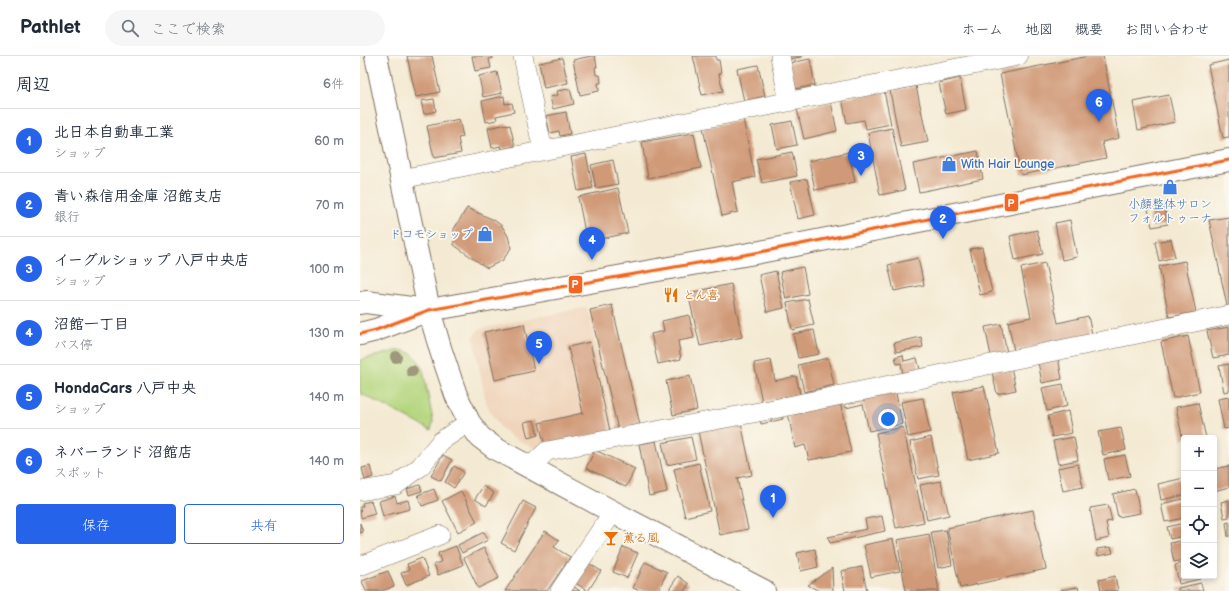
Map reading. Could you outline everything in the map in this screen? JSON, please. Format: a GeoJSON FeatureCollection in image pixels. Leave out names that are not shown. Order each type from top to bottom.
{"type":"FeatureCollection","features":[{"type":"Feature","properties":{"kind":"street"},"geometry":{"type":"LineString","coordinates":[[376,56],[429,310],[456,395],[469,422],[480,437],[496,449],[764,591]]}},
{"type":"Feature","properties":{"kind":"street"},"geometry":{"type":"LineString","coordinates":[[523,56],[543,150]]}},
{"type":"Feature","properties":{"kind":"street"},"geometry":{"type":"LineString","coordinates":[[780,56],[788,102]]}},
{"type":"Feature","properties":{"kind":"street"},"geometry":{"type":"LineString","coordinates":[[402,179],[788,102],[935,64],[1018,56]]}},
{"type":"Feature","properties":{"kind":"street"},"geometry":{"type":"LineString","coordinates":[[360,334],[376,330],[429,310],[755,254],[1229,160]]}},
{"type":"Feature","properties":{"kind":"street"},"geometry":{"type":"LineString","coordinates":[[360,303],[366,302],[429,310]]}},
{"type":"Feature","properties":{"kind":"street"},"geometry":{"type":"LineString","coordinates":[[530,467],[547,451],[764,411],[1229,315]]}},
{"type":"Feature","properties":{"kind":"street"},"geometry":{"type":"LineString","coordinates":[[360,491],[396,485],[420,467],[441,441],[469,422]]}},
{"type":"Feature","properties":{"kind":"street"},"geometry":{"type":"LineString","coordinates":[[560,591],[613,512]]}},
{"type":"Feature","properties":{"kind":"street"},"geometry":{"type":"LineString","coordinates":[[360,566],[440,535]]}},
{"type":"Feature","properties":{"kind":"shaded area"},"geometry":{"type":"Polygon","coordinates":[[[587,307],[616,433],[538,450],[510,436],[499,426],[492,414],[486,402],[473,337],[479,329],[587,307]]]}},
{"type":"Feature","properties":{"kind":"green space"},"geometry":{"type":"Polygon","coordinates":[[[395,351],[411,353],[418,360],[423,370],[433,421],[431,430],[360,393],[360,360],[395,351]]]}},
{"type":"Feature","properties":{"kind":"building"},"geometry":{"type":"Polygon","coordinates":[[[407,56],[432,56],[440,92],[416,97],[407,56]]]}},
{"type":"Feature","properties":{"kind":"building"},"geometry":{"type":"Polygon","coordinates":[[[472,56],[492,56],[493,58],[489,59],[491,68],[475,71],[472,56]]]}},
{"type":"Feature","properties":{"kind":"building"},"geometry":{"type":"Polygon","coordinates":[[[595,56],[597,67],[595,67],[596,75],[600,75],[601,83],[598,83],[599,91],[580,95],[573,60],[595,56]]]}},
{"type":"Feature","properties":{"kind":"building"},"geometry":{"type":"Polygon","coordinates":[[[693,56],[716,56],[716,60],[719,60],[721,73],[719,74],[723,91],[702,95],[693,56]]]}},
{"type":"Feature","properties":{"kind":"building"},"geometry":{"type":"Polygon","coordinates":[[[788,56],[801,56],[801,57],[788,59],[788,56]]]}},
{"type":"Feature","properties":{"kind":"building"},"geometry":{"type":"Polygon","coordinates":[[[1089,56],[1103,56],[1119,138],[1102,142],[1106,158],[1021,175],[1000,74],[1089,56]]]}},
{"type":"Feature","properties":{"kind":"building"},"geometry":{"type":"Polygon","coordinates":[[[562,58],[568,83],[544,88],[539,63],[562,58]]]}},
{"type":"Feature","properties":{"kind":"building"},"geometry":{"type":"Polygon","coordinates":[[[810,59],[815,85],[795,89],[789,63],[810,59]]]}},
{"type":"Feature","properties":{"kind":"building"},"geometry":{"type":"Polygon","coordinates":[[[1229,60],[1229,137],[1223,138],[1208,65],[1229,60]]]}},
{"type":"Feature","properties":{"kind":"building"},"geometry":{"type":"Polygon","coordinates":[[[758,65],[765,96],[744,101],[737,69],[758,65]]]}},
{"type":"Feature","properties":{"kind":"building"},"geometry":{"type":"Polygon","coordinates":[[[497,72],[502,93],[483,97],[479,76],[497,72]]]}},
{"type":"Feature","properties":{"kind":"building"},"geometry":{"type":"Polygon","coordinates":[[[960,78],[966,110],[946,114],[939,83],[960,78]]]}},
{"type":"Feature","properties":{"kind":"building"},"geometry":{"type":"Polygon","coordinates":[[[916,86],[928,142],[901,147],[890,91],[916,86]]]}},
{"type":"Feature","properties":{"kind":"building"},"geometry":{"type":"Polygon","coordinates":[[[570,89],[574,104],[553,109],[550,97],[558,95],[557,91],[570,89]]]}},
{"type":"Feature","properties":{"kind":"building"},"geometry":{"type":"Polygon","coordinates":[[[884,91],[891,124],[866,129],[864,120],[847,123],[842,99],[884,91]]]}},
{"type":"Feature","properties":{"kind":"building"},"geometry":{"type":"Polygon","coordinates":[[[1169,95],[1175,122],[1138,130],[1133,102],[1169,95]]]}},
{"type":"Feature","properties":{"kind":"building"},"geometry":{"type":"Polygon","coordinates":[[[504,96],[505,104],[512,103],[514,112],[496,116],[497,120],[486,122],[482,101],[504,96]]]}},
{"type":"Feature","properties":{"kind":"building"},"geometry":{"type":"Polygon","coordinates":[[[434,99],[436,111],[424,114],[421,101],[434,99]]]}},
{"type":"Feature","properties":{"kind":"building"},"geometry":{"type":"Polygon","coordinates":[[[831,102],[837,131],[804,139],[797,109],[831,102]]]}},
{"type":"Feature","properties":{"kind":"building"},"geometry":{"type":"Polygon","coordinates":[[[566,112],[570,134],[560,136],[559,131],[550,133],[546,116],[566,112]]]}},
{"type":"Feature","properties":{"kind":"building"},"geometry":{"type":"Polygon","coordinates":[[[459,119],[463,137],[458,138],[461,153],[434,158],[427,126],[459,119]]]}},
{"type":"Feature","properties":{"kind":"building"},"geometry":{"type":"Polygon","coordinates":[[[743,119],[755,177],[732,182],[738,212],[722,216],[703,128],[743,119]]]}},
{"type":"Feature","properties":{"kind":"building"},"geometry":{"type":"Polygon","coordinates":[[[792,121],[797,145],[777,149],[772,125],[792,121]]]}},
{"type":"Feature","properties":{"kind":"building"},"geometry":{"type":"Polygon","coordinates":[[[507,124],[507,126],[510,125],[515,146],[502,149],[501,146],[492,148],[488,128],[507,124]]]}},
{"type":"Feature","properties":{"kind":"building"},"geometry":{"type":"Polygon","coordinates":[[[892,128],[905,190],[880,195],[868,133],[892,128]]]}},
{"type":"Feature","properties":{"kind":"building"},"geometry":{"type":"Polygon","coordinates":[[[694,133],[701,168],[648,178],[642,142],[694,133]]]}},
{"type":"Feature","properties":{"kind":"building"},"geometry":{"type":"Polygon","coordinates":[[[978,151],[983,179],[919,192],[913,164],[978,151]]]}},
{"type":"Feature","properties":{"kind":"building"},"geometry":{"type":"Polygon","coordinates":[[[792,152],[797,176],[762,183],[756,159],[792,152]]]}},
{"type":"Feature","properties":{"kind":"building"},"geometry":{"type":"Polygon","coordinates":[[[849,152],[855,182],[815,190],[809,161],[849,152]]]}},
{"type":"Feature","properties":{"kind":"building"},"geometry":{"type":"Polygon","coordinates":[[[586,154],[593,188],[578,191],[571,157],[586,154]]]}},
{"type":"Feature","properties":{"kind":"building"},"geometry":{"type":"Polygon","coordinates":[[[613,160],[618,184],[596,188],[591,165],[613,160]]]}},
{"type":"Feature","properties":{"kind":"building"},"geometry":{"type":"Polygon","coordinates":[[[807,179],[815,215],[798,219],[790,182],[807,179]]]}},
{"type":"Feature","properties":{"kind":"building"},"geometry":{"type":"Polygon","coordinates":[[[618,188],[628,233],[587,242],[578,197],[618,188]]]}},
{"type":"Feature","properties":{"kind":"building"},"geometry":{"type":"Polygon","coordinates":[[[1164,206],[1168,224],[1152,227],[1148,209],[1164,206]]]}},
{"type":"Feature","properties":{"kind":"building"},"geometry":{"type":"Polygon","coordinates":[[[467,208],[494,220],[502,226],[508,236],[511,248],[503,260],[487,268],[454,245],[454,229],[467,208]]]}},
{"type":"Feature","properties":{"kind":"building"},"geometry":{"type":"Polygon","coordinates":[[[1229,217],[1229,306],[1227,306],[1209,220],[1229,217]]]}},
{"type":"Feature","properties":{"kind":"building"},"geometry":{"type":"Polygon","coordinates":[[[1070,220],[1077,257],[1062,260],[1055,223],[1070,220]]]}},
{"type":"Feature","properties":{"kind":"building"},"geometry":{"type":"Polygon","coordinates":[[[1037,230],[1043,254],[1015,260],[1010,236],[1037,230]]]}},
{"type":"Feature","properties":{"kind":"building"},"geometry":{"type":"Polygon","coordinates":[[[1171,239],[1175,257],[1159,261],[1155,242],[1171,239]]]}},
{"type":"Feature","properties":{"kind":"building"},"geometry":{"type":"Polygon","coordinates":[[[982,247],[992,292],[980,295],[970,249],[982,247]]]}},
{"type":"Feature","properties":{"kind":"building"},"geometry":{"type":"Polygon","coordinates":[[[918,258],[924,285],[894,291],[888,265],[918,258]]]}},
{"type":"Feature","properties":{"kind":"building"},"geometry":{"type":"Polygon","coordinates":[[[1185,261],[1196,312],[1169,317],[1159,266],[1185,261]]]}},
{"type":"Feature","properties":{"kind":"building"},"geometry":{"type":"Polygon","coordinates":[[[1045,263],[1058,323],[1088,316],[1092,334],[1014,351],[1008,322],[1031,317],[1021,268],[1045,263]]]}},
{"type":"Feature","properties":{"kind":"building"},"geometry":{"type":"Polygon","coordinates":[[[803,267],[808,294],[786,299],[780,272],[803,267]]]}},
{"type":"Feature","properties":{"kind":"building"},"geometry":{"type":"Polygon","coordinates":[[[776,271],[784,308],[767,312],[759,275],[776,271]]]}},
{"type":"Feature","properties":{"kind":"building"},"geometry":{"type":"Polygon","coordinates":[[[731,284],[742,337],[700,346],[688,293],[731,284]]]}},
{"type":"Feature","properties":{"kind":"building"},"geometry":{"type":"Polygon","coordinates":[[[808,299],[814,325],[792,330],[787,303],[808,299]]]}},
{"type":"Feature","properties":{"kind":"building"},"geometry":{"type":"Polygon","coordinates":[[[612,305],[640,425],[618,430],[590,310],[612,305]]]}},
{"type":"Feature","properties":{"kind":"building"},"geometry":{"type":"Polygon","coordinates":[[[689,315],[694,338],[678,341],[681,359],[658,364],[651,334],[664,331],[662,321],[689,315]]]}},
{"type":"Feature","properties":{"kind":"building"},"geometry":{"type":"Polygon","coordinates":[[[524,324],[534,371],[495,380],[484,332],[524,324]]]}},
{"type":"Feature","properties":{"kind":"building"},"geometry":{"type":"Polygon","coordinates":[[[1001,324],[1007,353],[991,356],[985,327],[1001,324]]]}},
{"type":"Feature","properties":{"kind":"building"},"geometry":{"type":"Polygon","coordinates":[[[1229,327],[1229,355],[1213,358],[1207,331],[1229,327]]]}},
{"type":"Feature","properties":{"kind":"building"},"geometry":{"type":"Polygon","coordinates":[[[814,330],[819,354],[798,358],[793,334],[814,330]]]}},
{"type":"Feature","properties":{"kind":"building"},"geometry":{"type":"Polygon","coordinates":[[[1188,336],[1200,392],[1173,398],[1161,342],[1188,336]]]}},
{"type":"Feature","properties":{"kind":"building"},"geometry":{"type":"Polygon","coordinates":[[[921,337],[923,347],[896,352],[894,343],[921,337]]]}},
{"type":"Feature","properties":{"kind":"building"},"geometry":{"type":"Polygon","coordinates":[[[590,342],[610,431],[545,446],[539,423],[583,413],[568,347],[590,342]]]}},
{"type":"Feature","properties":{"kind":"building"},"geometry":{"type":"Polygon","coordinates":[[[903,355],[904,361],[917,358],[920,370],[903,374],[901,363],[897,364],[895,357],[903,355]]]}},
{"type":"Feature","properties":{"kind":"building"},"geometry":{"type":"Polygon","coordinates":[[[1058,357],[1062,379],[1042,383],[1038,362],[1058,357]]]}},
{"type":"Feature","properties":{"kind":"building"},"geometry":{"type":"Polygon","coordinates":[[[828,358],[834,385],[804,392],[798,365],[828,358]]]}},
{"type":"Feature","properties":{"kind":"building"},"geometry":{"type":"Polygon","coordinates":[[[771,360],[775,381],[796,376],[800,394],[762,402],[754,363],[771,360]]]}},
{"type":"Feature","properties":{"kind":"building"},"geometry":{"type":"Polygon","coordinates":[[[1229,364],[1229,391],[1224,392],[1219,366],[1229,364]]]}},
{"type":"Feature","properties":{"kind":"building"},"geometry":{"type":"Polygon","coordinates":[[[1011,367],[1016,390],[997,394],[992,372],[1011,367]]]}},
{"type":"Feature","properties":{"kind":"building"},"geometry":{"type":"Polygon","coordinates":[[[690,376],[697,410],[673,415],[666,381],[690,376]]]}},
{"type":"Feature","properties":{"kind":"building"},"geometry":{"type":"Polygon","coordinates":[[[1063,384],[1067,406],[1047,411],[1042,388],[1063,384]]]}},
{"type":"Feature","properties":{"kind":"building"},"geometry":{"type":"Polygon","coordinates":[[[984,386],[999,453],[968,460],[953,392],[984,386]]]}},
{"type":"Feature","properties":{"kind":"building"},"geometry":{"type":"Polygon","coordinates":[[[895,388],[902,424],[869,431],[863,404],[846,408],[844,399],[895,388]]]}},
{"type":"Feature","properties":{"kind":"building"},"geometry":{"type":"Polygon","coordinates":[[[1229,397],[1229,428],[1224,429],[1218,399],[1229,397]]]}},
{"type":"Feature","properties":{"kind":"building"},"geometry":{"type":"Polygon","coordinates":[[[923,398],[930,432],[908,437],[901,402],[923,398]]]}},
{"type":"Feature","properties":{"kind":"building"},"geometry":{"type":"Polygon","coordinates":[[[840,402],[851,452],[809,460],[805,445],[795,448],[788,413],[840,402]]]}},
{"type":"Feature","properties":{"kind":"building"},"geometry":{"type":"Polygon","coordinates":[[[1198,403],[1205,435],[1182,435],[1176,407],[1198,403]]]}},
{"type":"Feature","properties":{"kind":"building"},"geometry":{"type":"Polygon","coordinates":[[[1068,411],[1072,433],[1052,437],[1048,416],[1068,411]]]}},
{"type":"Feature","properties":{"kind":"building"},"geometry":{"type":"Polygon","coordinates":[[[781,414],[783,419],[761,424],[760,419],[781,414]]]}},
{"type":"Feature","properties":{"kind":"building"},"geometry":{"type":"Polygon","coordinates":[[[534,420],[538,435],[528,438],[524,422],[534,420]]]}},
{"type":"Feature","properties":{"kind":"building"},"geometry":{"type":"Polygon","coordinates":[[[741,422],[752,475],[737,478],[748,529],[720,535],[698,431],[741,422]]]}},
{"type":"Feature","properties":{"kind":"building"},"geometry":{"type":"Polygon","coordinates":[[[903,427],[924,522],[896,528],[876,433],[903,427]]]}},
{"type":"Feature","properties":{"kind":"building"},"geometry":{"type":"Polygon","coordinates":[[[1121,428],[1126,450],[1103,455],[1098,432],[1121,428]]]}},
{"type":"Feature","properties":{"kind":"building"},"geometry":{"type":"Polygon","coordinates":[[[691,437],[696,459],[667,465],[662,443],[691,437]]]}},
{"type":"Feature","properties":{"kind":"building"},"geometry":{"type":"Polygon","coordinates":[[[931,437],[939,475],[918,479],[910,442],[931,437]]]}},
{"type":"Feature","properties":{"kind":"building"},"geometry":{"type":"Polygon","coordinates":[[[1074,437],[1078,460],[1058,464],[1053,441],[1074,437]]]}},
{"type":"Feature","properties":{"kind":"building"},"geometry":{"type":"Polygon","coordinates":[[[656,441],[667,492],[649,496],[639,444],[656,441]]]}},
{"type":"Feature","properties":{"kind":"building"},"geometry":{"type":"Polygon","coordinates":[[[595,450],[635,469],[626,487],[586,468],[595,450]]]}},
{"type":"Feature","properties":{"kind":"building"},"geometry":{"type":"Polygon","coordinates":[[[443,455],[452,460],[441,481],[431,476],[443,455]]]}},
{"type":"Feature","properties":{"kind":"building"},"geometry":{"type":"Polygon","coordinates":[[[1125,455],[1130,476],[1108,480],[1104,459],[1125,455]]]}},
{"type":"Feature","properties":{"kind":"building"},"geometry":{"type":"Polygon","coordinates":[[[699,463],[710,511],[685,517],[674,469],[699,463]]]}},
{"type":"Feature","properties":{"kind":"building"},"geometry":{"type":"Polygon","coordinates":[[[1078,464],[1083,487],[1063,491],[1058,468],[1078,464]]]}},
{"type":"Feature","properties":{"kind":"building"},"geometry":{"type":"Polygon","coordinates":[[[370,466],[373,477],[365,480],[362,468],[370,466]]]}},
{"type":"Feature","properties":{"kind":"building"},"geometry":{"type":"Polygon","coordinates":[[[454,466],[464,472],[454,488],[445,482],[454,466]]]}},
{"type":"Feature","properties":{"kind":"building"},"geometry":{"type":"Polygon","coordinates":[[[1229,466],[1229,487],[1217,490],[1217,468],[1229,466]]]}},
{"type":"Feature","properties":{"kind":"building"},"geometry":{"type":"Polygon","coordinates":[[[1181,479],[1181,496],[1161,500],[1158,484],[1181,479]]]}},
{"type":"Feature","properties":{"kind":"building"},"geometry":{"type":"Polygon","coordinates":[[[941,481],[949,515],[927,520],[920,485],[941,481]]]}},
{"type":"Feature","properties":{"kind":"building"},"geometry":{"type":"Polygon","coordinates":[[[420,485],[422,491],[409,495],[407,489],[420,485]]]}},
{"type":"Feature","properties":{"kind":"building"},"geometry":{"type":"Polygon","coordinates":[[[483,486],[494,493],[486,506],[475,499],[483,486]]]}},
{"type":"Feature","properties":{"kind":"building"},"geometry":{"type":"Polygon","coordinates":[[[434,489],[438,500],[422,506],[418,495],[434,489]]]}},
{"type":"Feature","properties":{"kind":"building"},"geometry":{"type":"Polygon","coordinates":[[[1135,489],[1140,513],[1118,517],[1113,494],[1135,489]]]}},
{"type":"Feature","properties":{"kind":"building"},"geometry":{"type":"Polygon","coordinates":[[[461,491],[477,522],[458,532],[442,501],[461,491]]]}},
{"type":"Feature","properties":{"kind":"building"},"geometry":{"type":"Polygon","coordinates":[[[395,496],[397,503],[408,500],[410,509],[383,516],[379,501],[395,496]]]}},
{"type":"Feature","properties":{"kind":"building"},"geometry":{"type":"Polygon","coordinates":[[[1181,500],[1181,519],[1165,522],[1161,504],[1181,500]]]}},
{"type":"Feature","properties":{"kind":"building"},"geometry":{"type":"Polygon","coordinates":[[[1229,500],[1229,517],[1224,518],[1221,502],[1229,500]]]}},
{"type":"Feature","properties":{"kind":"building"},"geometry":{"type":"Polygon","coordinates":[[[371,501],[375,514],[361,518],[360,507],[363,506],[362,503],[371,501]]]}},
{"type":"Feature","properties":{"kind":"building"},"geometry":{"type":"Polygon","coordinates":[[[523,501],[536,508],[514,550],[501,543],[523,501]]]}},
{"type":"Feature","properties":{"kind":"building"},"geometry":{"type":"Polygon","coordinates":[[[1108,505],[1112,521],[1106,522],[1109,538],[1096,541],[1090,508],[1108,505]]]}},
{"type":"Feature","properties":{"kind":"building"},"geometry":{"type":"Polygon","coordinates":[[[1033,510],[1046,569],[960,588],[947,528],[1033,510]]]}},
{"type":"Feature","properties":{"kind":"building"},"geometry":{"type":"Polygon","coordinates":[[[882,516],[885,531],[830,543],[828,537],[867,529],[865,519],[882,516]]]}},
{"type":"Feature","properties":{"kind":"building"},"geometry":{"type":"Polygon","coordinates":[[[1229,522],[1229,536],[1228,537],[1226,523],[1229,522]]]}},
{"type":"Feature","properties":{"kind":"building"},"geometry":{"type":"Polygon","coordinates":[[[360,523],[363,532],[360,533],[360,523]]]}},
{"type":"Feature","properties":{"kind":"building"},"geometry":{"type":"Polygon","coordinates":[[[1181,524],[1181,537],[1170,539],[1167,527],[1181,524]]]}},
{"type":"Feature","properties":{"kind":"building"},"geometry":{"type":"Polygon","coordinates":[[[946,530],[952,565],[938,568],[931,532],[946,530]]]}},
{"type":"Feature","properties":{"kind":"building"},"geometry":{"type":"Polygon","coordinates":[[[545,531],[559,540],[554,547],[570,557],[547,591],[505,591],[545,531]]]}},
{"type":"Feature","properties":{"kind":"building"},"geometry":{"type":"Polygon","coordinates":[[[484,532],[488,540],[462,553],[458,545],[484,532]]]}},
{"type":"Feature","properties":{"kind":"building"},"geometry":{"type":"Polygon","coordinates":[[[929,534],[939,591],[906,591],[897,540],[929,534]]]}},
{"type":"Feature","properties":{"kind":"building"},"geometry":{"type":"Polygon","coordinates":[[[893,539],[900,571],[871,577],[864,545],[893,539]]]}},
{"type":"Feature","properties":{"kind":"building"},"geometry":{"type":"Polygon","coordinates":[[[1181,541],[1181,561],[1174,562],[1170,543],[1181,541]]]}},
{"type":"Feature","properties":{"kind":"building"},"geometry":{"type":"Polygon","coordinates":[[[456,546],[463,565],[438,575],[434,564],[441,562],[438,553],[456,546]]]}},
{"type":"Feature","properties":{"kind":"building"},"geometry":{"type":"Polygon","coordinates":[[[623,547],[638,553],[627,578],[613,572],[623,547]]]}},
{"type":"Feature","properties":{"kind":"building"},"geometry":{"type":"Polygon","coordinates":[[[1111,547],[1113,553],[1098,556],[1097,549],[1111,547]]]}},
{"type":"Feature","properties":{"kind":"building"},"geometry":{"type":"Polygon","coordinates":[[[484,548],[499,578],[478,588],[464,558],[484,548]]]}},
{"type":"Feature","properties":{"kind":"building"},"geometry":{"type":"Polygon","coordinates":[[[815,549],[818,567],[801,571],[797,553],[815,549]]]}},
{"type":"Feature","properties":{"kind":"building"},"geometry":{"type":"Polygon","coordinates":[[[422,558],[429,576],[406,585],[401,573],[409,570],[407,564],[422,558]]]}},
{"type":"Feature","properties":{"kind":"building"},"geometry":{"type":"Polygon","coordinates":[[[587,562],[601,571],[588,591],[574,582],[587,562]]]}},
{"type":"Feature","properties":{"kind":"building"},"geometry":{"type":"Polygon","coordinates":[[[645,562],[667,572],[658,591],[640,591],[633,588],[645,562]]]}},
{"type":"Feature","properties":{"kind":"building"},"geometry":{"type":"Polygon","coordinates":[[[1181,564],[1181,579],[1200,579],[1179,584],[1175,565],[1181,564]]]}},
{"type":"Feature","properties":{"kind":"building"},"geometry":{"type":"Polygon","coordinates":[[[862,567],[867,591],[845,591],[841,571],[862,567]]]}},
{"type":"Feature","properties":{"kind":"building"},"geometry":{"type":"Polygon","coordinates":[[[832,568],[833,591],[819,591],[808,585],[832,568]]]}},
{"type":"Feature","properties":{"kind":"building"},"geometry":{"type":"Polygon","coordinates":[[[388,571],[394,586],[382,591],[366,591],[362,581],[388,571]]]}},
{"type":"Feature","properties":{"kind":"building"},"geometry":{"type":"Polygon","coordinates":[[[678,576],[689,584],[684,591],[668,591],[678,576]]]}},
{"type":"Feature","properties":{"kind":"building"},"geometry":{"type":"Polygon","coordinates":[[[1115,576],[1118,591],[1101,591],[1099,580],[1115,576]]]}},
{"type":"Feature","properties":{"kind":"building"},"geometry":{"type":"Polygon","coordinates":[[[1201,583],[1203,591],[1178,591],[1178,588],[1201,583]]]}},
{"type":"Feature","properties":{"kind":"building"},"geometry":{"type":"Polygon","coordinates":[[[571,585],[580,591],[568,591],[571,585]]]}},
{"type":"Feature","properties":{"kind":"building"},"geometry":{"type":"Polygon","coordinates":[[[1078,587],[1079,591],[1061,591],[1061,590],[1078,587]]]}},
{"type":"Feature","properties":{"kind":"transit line","name":"P"},"geometry":{"type":"LineString","coordinates":[[360,334],[376,330],[429,310],[755,253],[1229,160]]}},
{"type":"Feature","properties":{"kind":"place","name":"ネバーランド 沼館店"},"geometry":{"type":"Point","coordinates":[1099,122]}},
{"type":"Feature","properties":{"kind":"place","name":"With Hair Lounge"},"geometry":{"type":"Point","coordinates":[949,164]}},
{"type":"Feature","properties":{"kind":"place","name":"イーグルショップ 八戸中央店"},"geometry":{"type":"Point","coordinates":[861,176]}},
{"type":"Feature","properties":{"kind":"place","name":"小顔整体サロン フォルトゥーナ"},"geometry":{"type":"Point","coordinates":[1170,187]}},
{"type":"Feature","properties":{"kind":"place","name":"ドコモショップ"},"geometry":{"type":"Point","coordinates":[485,234]}},
{"type":"Feature","properties":{"kind":"place","name":"青い森信用金庫 沼館支店"},"geometry":{"type":"Point","coordinates":[943,239]}},
{"type":"Feature","properties":{"kind":"place","name":"沼館一丁目"},"geometry":{"type":"Point","coordinates":[592,260]}},
{"type":"Feature","properties":{"kind":"place","name":"とん喜"},"geometry":{"type":"Point","coordinates":[671,295]}},
{"type":"Feature","properties":{"kind":"place","name":"HondaCars 八戸中央"},"geometry":{"type":"Point","coordinates":[539,364]}},
{"type":"Feature","properties":{"kind":"place","name":"北日本自動車工業"},"geometry":{"type":"Point","coordinates":[773,518]}},
{"type":"Feature","properties":{"kind":"place","name":"薫る風"},"geometry":{"type":"Point","coordinates":[611,538]}}]}
